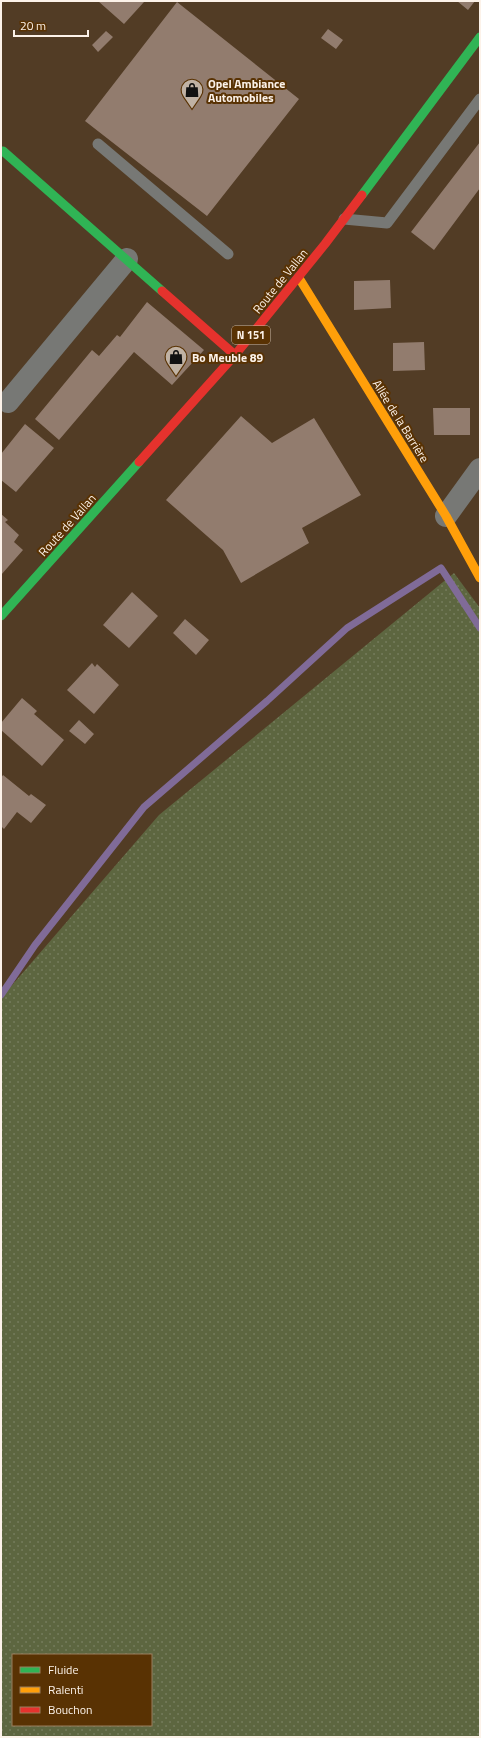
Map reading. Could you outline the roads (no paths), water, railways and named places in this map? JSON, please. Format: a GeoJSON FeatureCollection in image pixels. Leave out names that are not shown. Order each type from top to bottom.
{"type":"FeatureCollection","features":[{"type":"Feature","properties":{"kind":"main road","name":"Route de Vallan"},"geometry":{"type":"LineString","coordinates":[[1,616],[235,355],[344,219],[480,37]]}},
{"type":"Feature","properties":{"kind":"main road"},"geometry":{"type":"LineString","coordinates":[[1,152],[3,151],[235,355]]}},
{"type":"Feature","properties":{"kind":"main road","name":"Allée de la Barrière"},"geometry":{"type":"LineString","coordinates":[[298,278],[446,516],[480,578]]}},
{"type":"Feature","properties":{"kind":"street"},"geometry":{"type":"LineString","coordinates":[[8,402],[127,259]]}},
{"type":"Feature","properties":{"kind":"street"},"geometry":{"type":"LineString","coordinates":[[446,516],[480,469]]}},
{"type":"Feature","properties":{"kind":"lane"},"geometry":{"type":"LineString","coordinates":[[344,219],[387,223],[480,99]]}},
{"type":"Feature","properties":{"kind":"lane"},"geometry":{"type":"LineString","coordinates":[[98,144],[228,254]]}},
{"type":"Feature","properties":{"kind":"waterway"},"geometry":{"type":"LineString","coordinates":[[1,995],[35,945],[144,807],[267,701],[347,628],[441,568],[480,628]]}},
{"type":"Feature","properties":{"kind":"place","name":"Opel Ambiance Automobiles"},"geometry":{"type":"Point","coordinates":[192,110]}},
{"type":"Feature","properties":{"kind":"place","name":"Bo Meuble 89"},"geometry":{"type":"Point","coordinates":[176,376]}}]}
